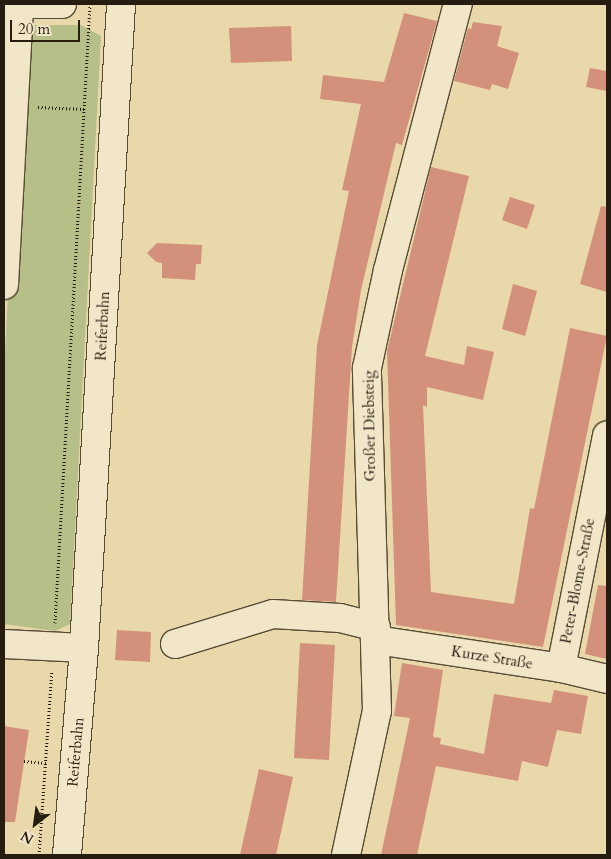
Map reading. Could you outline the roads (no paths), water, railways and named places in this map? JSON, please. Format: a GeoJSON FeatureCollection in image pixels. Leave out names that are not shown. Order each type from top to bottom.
{"type":"FeatureCollection","features":[{"type":"Feature","properties":{"kind":"street"},"geometry":{"type":"LineString","coordinates":[[4,285],[14,107],[16,4],[62,4]]}},
{"type":"Feature","properties":{"kind":"street","name":"Reiferbahn"},"geometry":{"type":"LineString","coordinates":[[68,855],[84,648],[121,4]]}},
{"type":"Feature","properties":{"kind":"street","name":"Großer Diebsteig"},"geometry":{"type":"LineString","coordinates":[[346,855],[377,711],[367,368],[388,270],[458,4]]}},
{"type":"Feature","properties":{"kind":"street","name":"Peter-Blome-Straße"},"geometry":{"type":"LineString","coordinates":[[561,668],[607,436]]}},
{"type":"Feature","properties":{"kind":"street","name":"Kurze Straße"},"geometry":{"type":"LineString","coordinates":[[175,644],[273,614],[340,618],[376,633],[561,668],[607,679]]}},
{"type":"Feature","properties":{"kind":"street"},"geometry":{"type":"LineString","coordinates":[[4,644],[84,648]]}}]}
